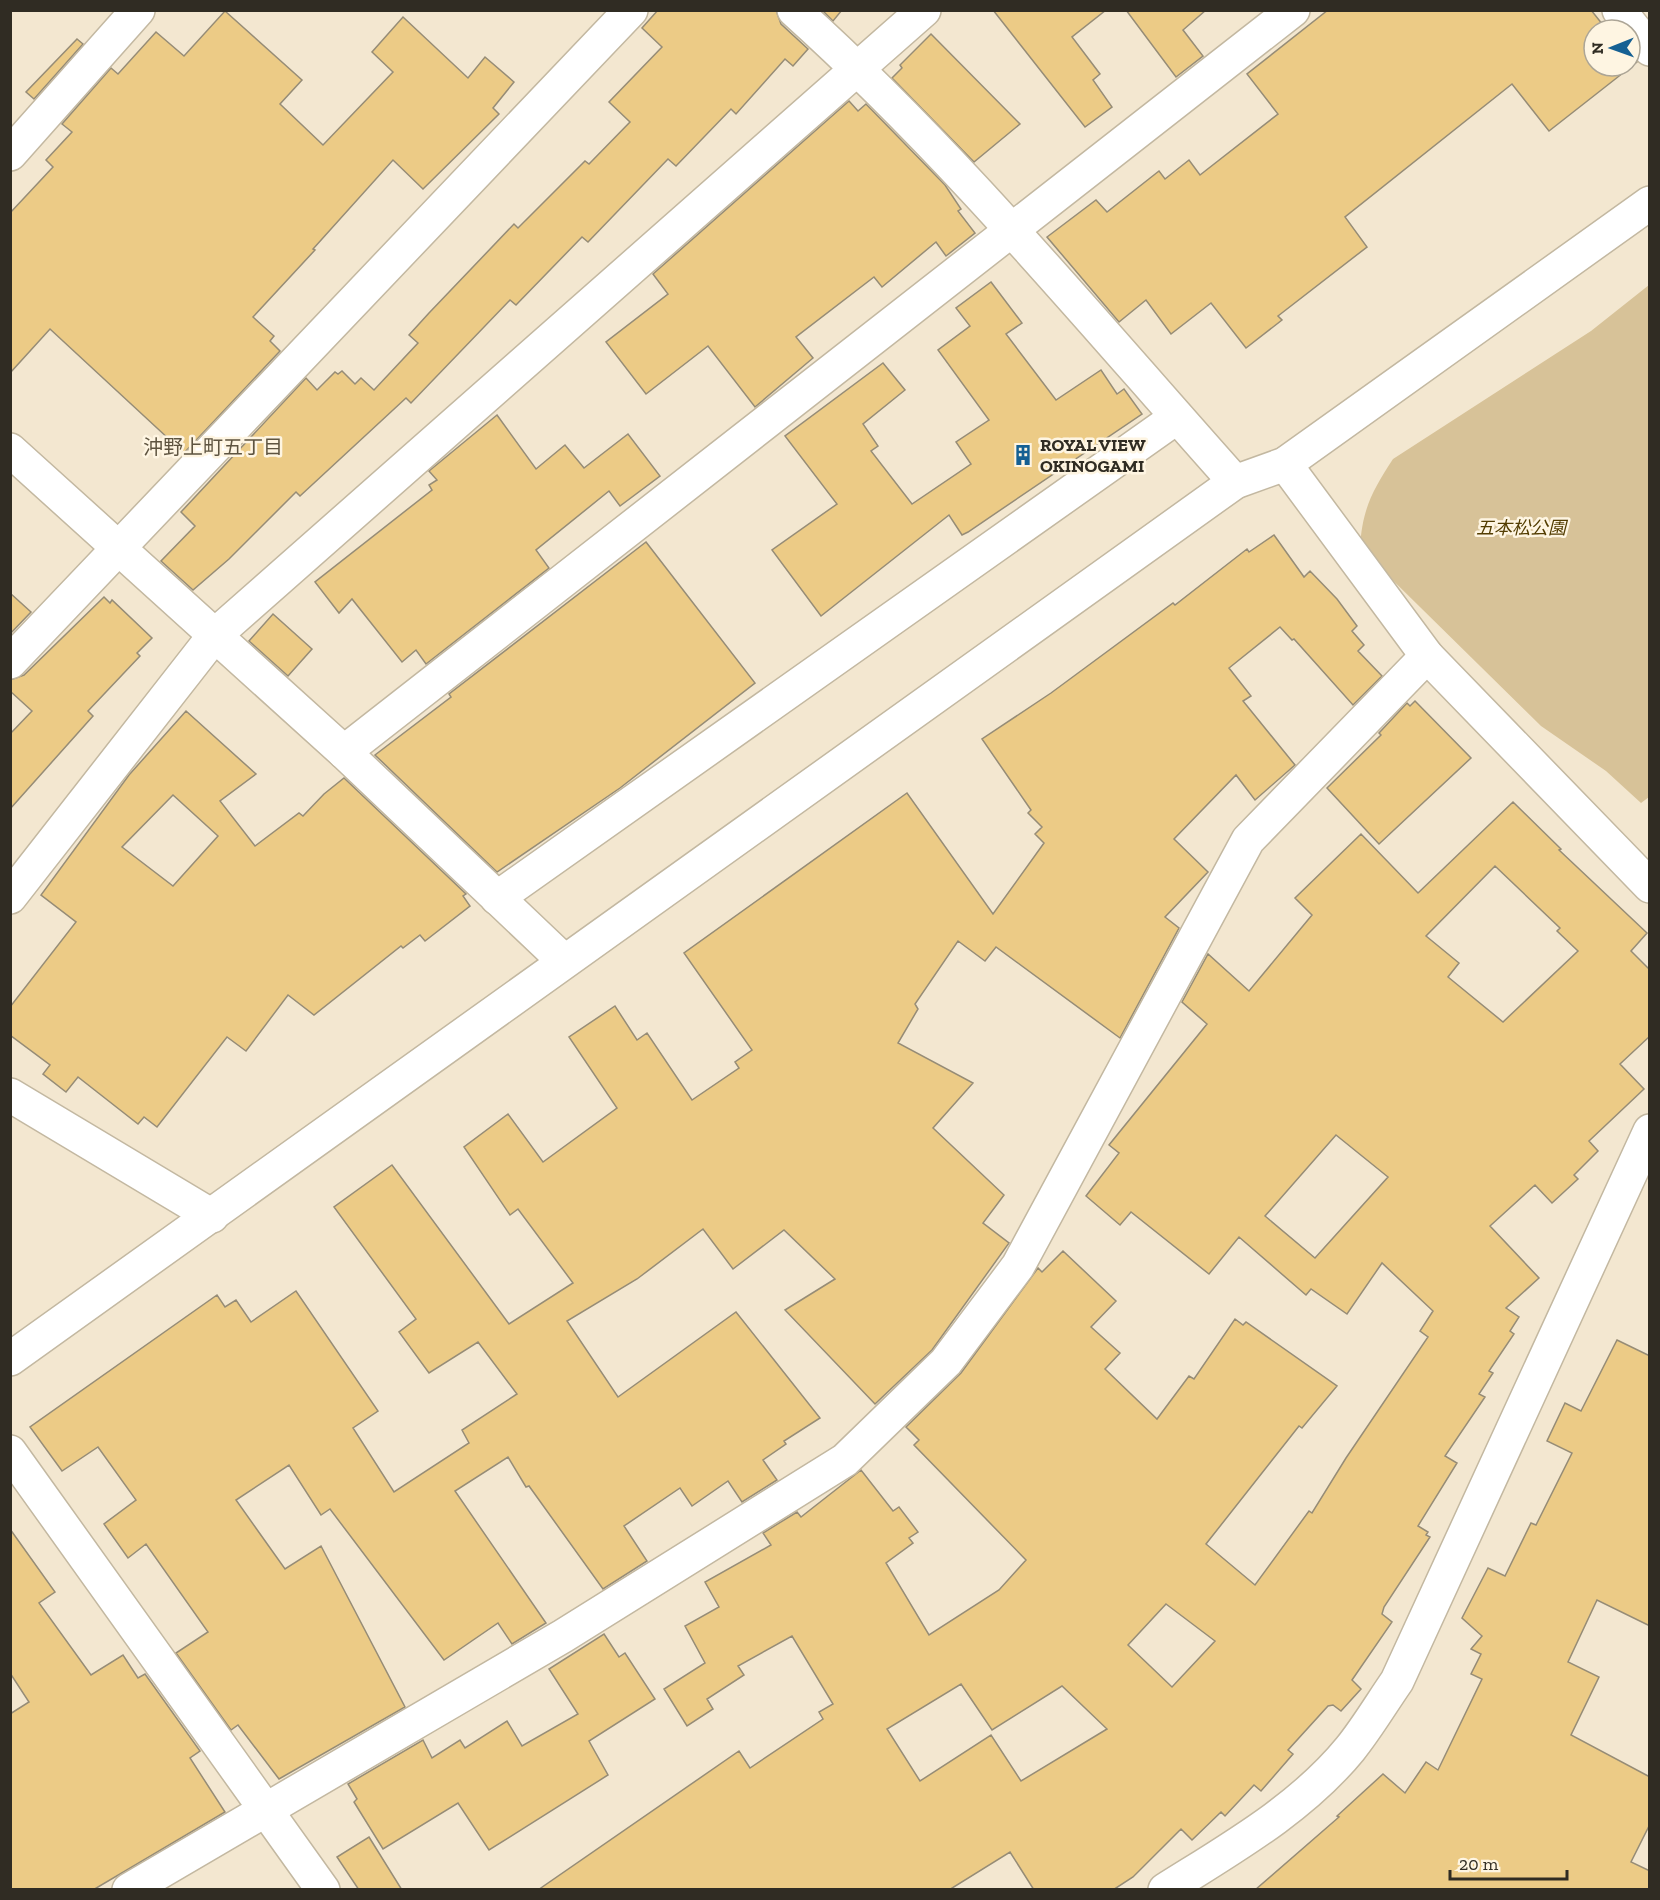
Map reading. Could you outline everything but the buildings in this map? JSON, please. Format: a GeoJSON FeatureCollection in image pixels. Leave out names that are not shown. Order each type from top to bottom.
{"type":"FeatureCollection","features":[{"type":"Feature","properties":{"kind":"street"},"geometry":{"type":"LineString","coordinates":[[10,154],[138,10]]}},
{"type":"Feature","properties":{"kind":"street"},"geometry":{"type":"LineString","coordinates":[[10,662],[631,10]]}},
{"type":"Feature","properties":{"kind":"street"},"geometry":{"type":"LineString","coordinates":[[794,10],[859,69],[1011,230],[1235,482]]}},
{"type":"Feature","properties":{"kind":"street"},"geometry":{"type":"LineString","coordinates":[[10,897],[214,636],[924,10]]}},
{"type":"Feature","properties":{"kind":"street"},"geometry":{"type":"LineString","coordinates":[[344,752],[1293,10]]}},
{"type":"Feature","properties":{"kind":"street"},"geometry":{"type":"LineString","coordinates":[[1619,10],[1650,49]]}},
{"type":"Feature","properties":{"kind":"street"},"geometry":{"type":"LineString","coordinates":[[10,1359],[1235,482],[1285,464],[1650,203]]}},
{"type":"Feature","properties":{"kind":"street"},"geometry":{"type":"LineString","coordinates":[[497,898],[1177,417]]}},
{"type":"Feature","properties":{"kind":"street"},"geometry":{"type":"LineString","coordinates":[[10,450],[344,752],[564,961]]}},
{"type":"Feature","properties":{"kind":"street"},"geometry":{"type":"LineString","coordinates":[[1285,464],[1427,656],[1650,886]]}},
{"type":"Feature","properties":{"kind":"street"},"geometry":{"type":"LineString","coordinates":[[129,1890],[563,1636],[844,1460],[946,1362],[1018,1266],[1248,840],[1427,656]]}},
{"type":"Feature","properties":{"kind":"street"},"geometry":{"type":"LineString","coordinates":[[10,1095],[212,1216]]}},
{"type":"Feature","properties":{"kind":"street"},"geometry":{"type":"LineString","coordinates":[[1166,1890],[1236,1846],[1304,1795],[1349,1749],[1397,1682],[1650,1131]]}},
{"type":"Feature","properties":{"kind":"street"},"geometry":{"type":"LineString","coordinates":[[10,1452],[322,1890]]}},
{"type":"Feature","properties":{"kind":"green space","name":"五本松公園"},"geometry":{"type":"Polygon","coordinates":[[[1649,285],[1649,797],[1641,803],[1606,771],[1541,726],[1360,548],[1369,501],[1393,459],[1591,331],[1649,285]]]}},
{"type":"Feature","properties":{"kind":"place","name":"ROYAL VIEW OKINOGAMI"},"geometry":{"type":"Point","coordinates":[1023,455]}},
{"type":"Feature","properties":{"kind":"district","name":"沖野上町五丁目"},"geometry":{"type":"Point","coordinates":[213,447]}}]}
